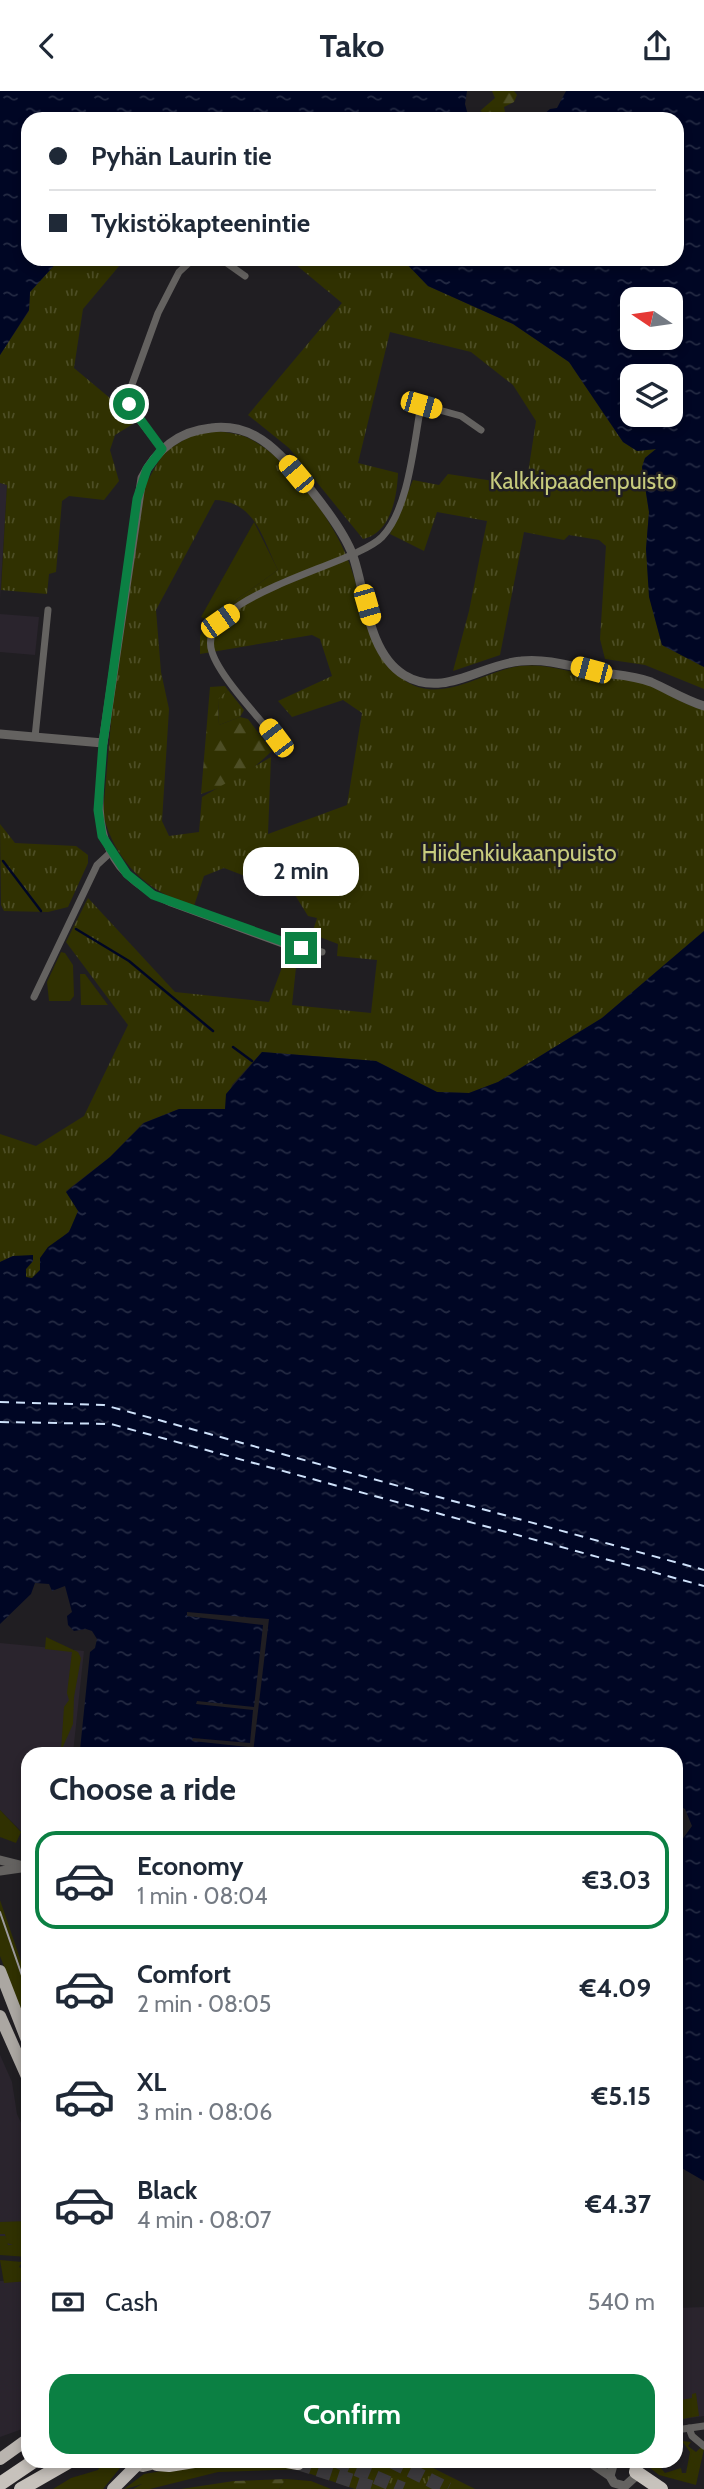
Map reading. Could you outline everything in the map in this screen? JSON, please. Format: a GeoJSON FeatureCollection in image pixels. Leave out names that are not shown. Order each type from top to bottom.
{"type":"FeatureCollection","features":[{"type":"Feature","properties":{"kind":"highway"},"geometry":{"type":"LineString","coordinates":[[0,2459],[21,2444]]}},
{"type":"Feature","properties":{"kind":"highway"},"geometry":{"type":"LineString","coordinates":[[0,2484],[24,2468]]}},
{"type":"Feature","properties":{"kind":"highway"},"geometry":{"type":"LineString","coordinates":[[22,2489],[58,2468]]}},
{"type":"Feature","properties":{"kind":"highway"},"geometry":{"type":"LineString","coordinates":[[113,2489],[128,2468]]}},
{"type":"Feature","properties":{"kind":"highway"},"geometry":{"type":"LineString","coordinates":[[637,2468],[661,2489]]}},
{"type":"Feature","properties":{"kind":"main road"},"geometry":{"type":"LineString","coordinates":[[0,1971],[21,2025]]}},
{"type":"Feature","properties":{"kind":"main road"},"geometry":{"type":"LineString","coordinates":[[0,2016],[21,2063]]}},
{"type":"Feature","properties":{"kind":"street"},"geometry":{"type":"LineString","coordinates":[[162,449],[131,409],[130,390],[158,313],[179,272],[185,266]]}},
{"type":"Feature","properties":{"kind":"street"},"geometry":{"type":"LineString","coordinates":[[231,266],[245,276]]}},
{"type":"Feature","properties":{"kind":"street"},"geometry":{"type":"LineString","coordinates":[[282,746],[215,660],[209,641],[212,631],[220,621],[283,580],[352,554],[381,539],[396,514],[421,405],[461,417],[481,430]]}},
{"type":"Feature","properties":{"kind":"street"},"geometry":{"type":"LineString","coordinates":[[323,952],[288,946],[153,895],[127,874],[102,836],[98,810],[103,743],[137,499],[147,469],[162,449],[180,436],[205,428],[236,429],[259,438],[281,456],[325,510],[352,554],[379,646],[393,666],[415,680],[439,684],[503,664],[549,660],[651,682],[673,695],[704,706]]}},
{"type":"Feature","properties":{"kind":"street"},"geometry":{"type":"LineString","coordinates":[[35,737],[48,610]]}},
{"type":"Feature","properties":{"kind":"street"},"geometry":{"type":"LineString","coordinates":[[0,734],[103,743]]}},
{"type":"Feature","properties":{"kind":"street"},"geometry":{"type":"LineString","coordinates":[[34,997],[97,865],[111,852]]}},
{"type":"Feature","properties":{"kind":"street"},"geometry":{"type":"LineString","coordinates":[[0,1860],[21,1865]]}},
{"type":"Feature","properties":{"kind":"street"},"geometry":{"type":"LineString","coordinates":[[0,1871],[21,1868]]}},
{"type":"Feature","properties":{"kind":"street"},"geometry":{"type":"LineString","coordinates":[[683,2429],[704,2426]]}},
{"type":"Feature","properties":{"kind":"street"},"geometry":{"type":"LineString","coordinates":[[689,2428],[692,2436],[704,2446]]}},
{"type":"Feature","properties":{"kind":"street"},"geometry":{"type":"LineString","coordinates":[[599,2468],[610,2476],[614,2483],[625,2486],[632,2483],[634,2468]]}},
{"type":"Feature","properties":{"kind":"street"},"geometry":{"type":"LineString","coordinates":[[610,2476],[612,2468]]}},
{"type":"Feature","properties":{"kind":"shaded area"},"geometry":{"type":"Polygon","coordinates":[[[0,483],[7,485],[0,599],[0,483]]]}},
{"type":"Feature","properties":{"kind":"shaded area"},"geometry":{"type":"Polygon","coordinates":[[[0,614],[39,617],[35,655],[0,652],[0,614]]]}},
{"type":"Feature","properties":{"kind":"shaded area"},"geometry":{"type":"Polygon","coordinates":[[[0,1643],[84,1651],[74,1747],[21,1747],[21,1831],[0,1810],[0,1643]]]}},
{"type":"Feature","properties":{"kind":"shaded area"},"geometry":{"type":"Polygon","coordinates":[[[0,2055],[12,2082],[21,2123],[21,2253],[0,2251],[0,2055]]]}},
{"type":"Feature","properties":{"kind":"shaded area"},"geometry":{"type":"Polygon","coordinates":[[[21,2280],[21,2430],[0,2437],[0,2281],[21,2280]]]}},
{"type":"Feature","properties":{"kind":"shaded area"},"geometry":{"type":"Polygon","coordinates":[[[704,2307],[704,2416],[683,2419],[683,2308],[704,2307]]]}},
{"type":"Feature","properties":{"kind":"green space"},"geometry":{"type":"Polygon","coordinates":[[[492,91],[514,91],[517,95],[514,102],[504,107],[505,112],[480,111],[495,98],[492,91]]]}},
{"type":"Feature","properties":{"kind":"green space"},"geometry":{"type":"Polygon","coordinates":[[[54,266],[119,266],[83,309],[74,368],[117,404],[133,424],[115,435],[110,450],[119,481],[104,500],[69,496],[62,501],[56,572],[49,574],[47,594],[1,590],[7,485],[0,483],[0,355],[29,311],[30,292],[54,266]]]}},
{"type":"Feature","properties":{"kind":"green space","name":"Kalkkipaadenpuisto"},"geometry":{"type":"Polygon","coordinates":[[[297,266],[409,266],[428,286],[513,324],[569,362],[623,442],[638,451],[656,449],[645,458],[642,467],[649,512],[646,549],[650,599],[662,645],[704,667],[704,689],[645,665],[605,659],[600,639],[606,546],[599,540],[569,535],[564,540],[524,532],[500,655],[453,671],[469,611],[487,521],[437,512],[424,551],[390,534],[413,480],[439,485],[448,474],[526,486],[536,421],[513,385],[471,352],[390,332],[358,463],[398,473],[396,493],[386,522],[380,530],[363,539],[289,448],[248,415],[342,303],[297,266]]]}},
{"type":"Feature","properties":{"kind":"green space","name":"Hiidenkiukaanpuisto"},"geometry":{"type":"Polygon","coordinates":[[[218,431],[254,441],[283,464],[311,495],[334,531],[350,565],[376,645],[394,671],[407,682],[421,688],[449,688],[506,669],[540,666],[638,682],[704,710],[704,931],[602,1018],[498,1082],[469,1093],[437,1092],[376,1061],[262,1052],[232,1085],[225,1109],[179,1109],[143,1123],[110,1157],[66,1191],[79,1210],[69,1231],[46,1252],[40,1271],[32,1279],[26,1277],[26,1269],[33,1261],[13,1256],[0,1262],[0,1134],[36,1146],[84,1116],[128,1025],[66,942],[88,898],[175,992],[269,1002],[287,954],[297,958],[292,1005],[371,1013],[377,960],[337,956],[338,944],[312,934],[317,918],[308,916],[295,895],[224,868],[204,876],[194,906],[162,892],[135,873],[108,831],[103,814],[113,699],[144,487],[164,452],[192,435],[218,431]],[[215,500],[156,610],[161,672],[169,709],[162,821],[169,836],[199,832],[202,797],[271,757],[268,834],[347,805],[362,713],[343,700],[292,717],[278,701],[332,676],[320,639],[312,635],[200,654],[200,636],[208,620],[278,570],[256,524],[240,507],[215,500]]]}},
{"type":"Feature","properties":{"kind":"green space"},"geometry":{"type":"Polygon","coordinates":[[[254,522],[278,570],[208,620],[201,617],[254,522]]]}},
{"type":"Feature","properties":{"kind":"green space"},"geometry":{"type":"Polygon","coordinates":[[[225,686],[228,690],[218,700],[219,725],[240,717],[248,719],[272,751],[239,781],[201,794],[210,687],[225,686]]]}},
{"type":"Feature","properties":{"kind":"green space"},"geometry":{"type":"Polygon","coordinates":[[[228,690],[244,710],[240,717],[219,725],[218,699],[228,690]]]}},
{"type":"Feature","properties":{"kind":"green space"},"geometry":{"type":"Polygon","coordinates":[[[0,824],[15,843],[76,846],[88,855],[88,863],[68,907],[48,912],[4,911],[1,905],[0,824]]]}},
{"type":"Feature","properties":{"kind":"green space"},"geometry":{"type":"Polygon","coordinates":[[[61,952],[65,953],[73,965],[74,996],[70,1001],[49,1001],[47,982],[61,952]]]}},
{"type":"Feature","properties":{"kind":"green space"},"geometry":{"type":"Polygon","coordinates":[[[80,974],[85,974],[108,1005],[81,1005],[80,974]]]}},
{"type":"Feature","properties":{"kind":"green space"},"geometry":{"type":"Polygon","coordinates":[[[46,1637],[78,1652],[81,1658],[74,1697],[73,1724],[63,1747],[64,1707],[69,1700],[67,1693],[72,1652],[45,1649],[46,1637]]]}},
{"type":"Feature","properties":{"kind":"green space"},"geometry":{"type":"Polygon","coordinates":[[[0,1810],[21,1832],[16,1843],[0,1837],[0,1810]]]}},
{"type":"Feature","properties":{"kind":"green space"},"geometry":{"type":"Polygon","coordinates":[[[0,1900],[21,1962],[21,2011],[0,1956],[0,1900]]]}},
{"type":"Feature","properties":{"kind":"green space"},"geometry":{"type":"Polygon","coordinates":[[[21,2221],[21,2256],[0,2255],[0,2236],[5,2236],[6,2240],[5,2234],[0,2234],[0,2222],[21,2221]]]}},
{"type":"Feature","properties":{"kind":"green space"},"geometry":{"type":"Polygon","coordinates":[[[0,2260],[21,2262],[21,2282],[4,2283],[0,2260]]]}},
{"type":"Feature","properties":{"kind":"green space"},"geometry":{"type":"Polygon","coordinates":[[[696,2393],[699,2416],[683,2419],[683,2400],[692,2398],[692,2394],[696,2393]]]}},
{"type":"Feature","properties":{"kind":"green space"},"geometry":{"type":"Polygon","coordinates":[[[683,2441],[691,2442],[688,2446],[696,2452],[701,2447],[704,2449],[696,2485],[659,2475],[650,2468],[661,2468],[665,2473],[681,2468],[682,2473],[686,2473],[690,2452],[683,2441]]]}},
{"type":"Feature","properties":{"kind":"green space"},"geometry":{"type":"Polygon","coordinates":[[[120,2468],[103,2489],[53,2489],[71,2478],[98,2470],[120,2468]]]}},
{"type":"Feature","properties":{"kind":"green space"},"geometry":{"type":"Polygon","coordinates":[[[180,2468],[302,2469],[218,2472],[150,2489],[133,2489],[142,2484],[124,2489],[144,2474],[180,2468]]]}},
{"type":"Feature","properties":{"kind":"green space"},"geometry":{"type":"Polygon","coordinates":[[[433,2468],[475,2489],[355,2489],[296,2469],[433,2468]]]}},
{"type":"Feature","properties":{"kind":"green space"},"geometry":{"type":"Polygon","coordinates":[[[286,2479],[311,2481],[331,2489],[279,2489],[286,2479]]]}},
{"type":"Feature","properties":{"kind":"green space"},"geometry":{"type":"Polygon","coordinates":[[[286,2479],[279,2489],[181,2489],[234,2481],[286,2479]]]}},
{"type":"Feature","properties":{"kind":"water"},"geometry":{"type":"Polygon","coordinates":[[[0,91],[467,91],[467,112],[21,112],[21,266],[54,266],[30,292],[29,310],[0,355],[0,91]]]}},
{"type":"Feature","properties":{"kind":"water"},"geometry":{"type":"Polygon","coordinates":[[[566,91],[704,91],[704,667],[662,645],[649,597],[646,549],[649,512],[642,467],[645,458],[656,449],[637,451],[623,442],[569,362],[513,324],[428,286],[409,266],[684,266],[684,112],[547,112],[557,108],[566,91]]]}},
{"type":"Feature","properties":{"kind":"water"},"geometry":{"type":"Polygon","coordinates":[[[704,931],[704,2181],[683,2169],[683,1838],[692,1826],[683,1808],[683,1747],[80,1747],[90,1652],[95,1648],[97,1639],[92,1631],[74,1631],[68,1625],[67,1616],[72,1612],[65,1586],[52,1591],[49,1584],[35,1583],[31,1594],[0,1624],[0,1262],[13,1256],[33,1255],[33,1261],[26,1269],[26,1277],[32,1278],[40,1270],[40,1258],[48,1247],[69,1232],[78,1211],[66,1192],[110,1157],[144,1123],[179,1109],[225,1109],[226,1094],[262,1052],[376,1061],[437,1092],[469,1093],[498,1082],[602,1018],[704,931]]]}},
{"type":"Feature","properties":{"kind":"pier"},"geometry":{"type":"Polygon","coordinates":[[[187,1612],[269,1619],[254,1747],[192,1741],[193,1738],[250,1743],[253,1710],[196,1704],[197,1701],[254,1707],[263,1625],[187,1616],[187,1612]]]}},
{"type":"Feature","properties":{"kind":"waterway"},"geometry":{"type":"LineString","coordinates":[[3,861],[41,911]]}},
{"type":"Feature","properties":{"kind":"waterway"},"geometry":{"type":"LineString","coordinates":[[76,929],[129,961],[213,1031]]}},
{"type":"Feature","properties":{"kind":"waterway"},"geometry":{"type":"LineString","coordinates":[[233,1047],[252,1061]]}},
{"type":"Feature","properties":{"kind":"ferry route"},"geometry":{"type":"LineString","coordinates":[[0,1402],[104,1405],[704,1570]]}},
{"type":"Feature","properties":{"kind":"ferry route"},"geometry":{"type":"LineString","coordinates":[[0,1422],[111,1424],[704,1586]]}},
{"type":"Feature","properties":{"kind":"tunnel"},"geometry":{"type":"LineString","coordinates":[[313,2468],[377,2489]]}},
{"type":"Feature","properties":{"kind":"tunnel"},"geometry":{"type":"LineString","coordinates":[[354,2468],[403,2489]]}},
{"type":"Feature","properties":{"kind":"tunnel"},"geometry":{"type":"LineString","coordinates":[[405,2468],[448,2489]]}},
{"type":"Feature","properties":{"kind":"tram line"},"geometry":{"type":"LineString","coordinates":[[0,1912],[21,1973]]}},
{"type":"Feature","properties":{"kind":"route"},"geometry":{"type":"LineString","coordinates":[[129,404],[162,449],[142,478],[137,499],[103,743],[98,810],[102,836],[127,874],[153,895],[251,933],[301,948]]}}]}
